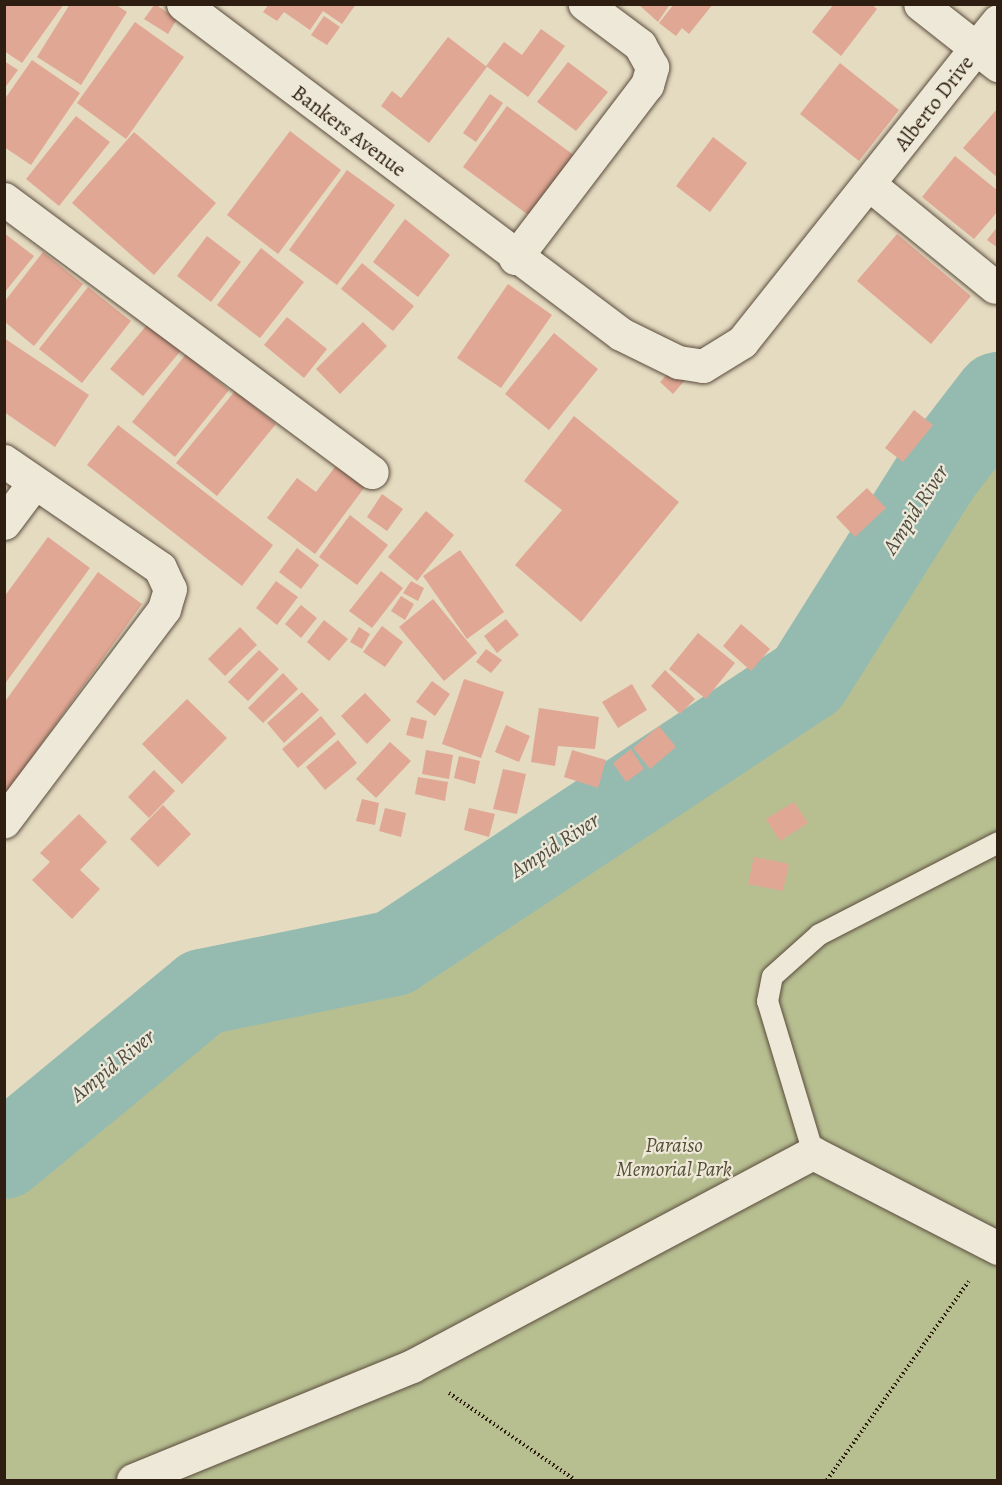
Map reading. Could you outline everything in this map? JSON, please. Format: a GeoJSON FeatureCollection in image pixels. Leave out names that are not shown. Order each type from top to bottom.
{"type":"FeatureCollection","features":[{"type":"Feature","properties":{"kind":"street","name":"Bankers Avenue"},"geometry":{"type":"LineString","coordinates":[[183,4],[515,258],[621,334],[678,362],[703,366],[742,342],[870,185]]}},
{"type":"Feature","properties":{"kind":"street"},"geometry":{"type":"LineString","coordinates":[[515,258],[647,85],[652,67],[640,45],[585,4]]}},
{"type":"Feature","properties":{"kind":"street"},"geometry":{"type":"LineString","coordinates":[[920,4],[987,57]]}},
{"type":"Feature","properties":{"kind":"street","name":"Alberto Drive"},"geometry":{"type":"LineString","coordinates":[[870,185],[987,57],[998,21]]}},
{"type":"Feature","properties":{"kind":"street"},"geometry":{"type":"LineString","coordinates":[[870,185],[995,287]]}},
{"type":"Feature","properties":{"kind":"street"},"geometry":{"type":"LineString","coordinates":[[4,199],[372,472]]}},
{"type":"Feature","properties":{"kind":"street"},"geometry":{"type":"LineString","coordinates":[[4,461],[160,568],[170,589],[164,609],[4,821]]}},
{"type":"Feature","properties":{"kind":"street"},"geometry":{"type":"LineString","coordinates":[[4,523],[34,483]]}},
{"type":"Feature","properties":{"kind":"street"},"geometry":{"type":"LineString","coordinates":[[133,1480],[412,1366],[813,1153],[996,1247]]}},
{"type":"Feature","properties":{"kind":"lane"},"geometry":{"type":"LineString","coordinates":[[813,1153],[767,1001],[772,976],[819,934],[998,842]]}},
{"type":"Feature","properties":{"kind":"path"},"geometry":{"type":"LineString","coordinates":[[827,1480],[996,1247]]}},
{"type":"Feature","properties":{"kind":"path"},"geometry":{"type":"LineString","coordinates":[[412,1366],[575,1480]]}},
{"type":"Feature","properties":{"kind":"green space","name":"Paraiso Memorial Park"},"geometry":{"type":"Polygon","coordinates":[[[997,395],[997,1480],[5,1480],[4,1156],[203,992],[394,953],[808,679],[937,474],[997,395]]]}},
{"type":"Feature","properties":{"kind":"building"},"geometry":{"type":"Polygon","coordinates":[[[4,4],[64,4],[22,63],[4,51],[4,4]]]}},
{"type":"Feature","properties":{"kind":"building"},"geometry":{"type":"Polygon","coordinates":[[[70,4],[115,4],[127,12],[81,85],[37,57],[70,4]]]}},
{"type":"Feature","properties":{"kind":"building"},"geometry":{"type":"Polygon","coordinates":[[[155,4],[177,19],[168,34],[144,19],[155,4]]]}},
{"type":"Feature","properties":{"kind":"building"},"geometry":{"type":"Polygon","coordinates":[[[269,4],[356,4],[342,24],[323,11],[310,30],[284,12],[277,21],[263,12],[269,4]]]}},
{"type":"Feature","properties":{"kind":"building"},"geometry":{"type":"Polygon","coordinates":[[[638,4],[670,4],[658,22],[638,4]]]}},
{"type":"Feature","properties":{"kind":"building"},"geometry":{"type":"Polygon","coordinates":[[[674,4],[713,4],[689,34],[682,28],[676,36],[659,23],[674,4]]]}},
{"type":"Feature","properties":{"kind":"building"},"geometry":{"type":"Polygon","coordinates":[[[834,4],[871,4],[877,9],[841,56],[812,32],[834,4]]]}},
{"type":"Feature","properties":{"kind":"building"},"geometry":{"type":"Polygon","coordinates":[[[324,16],[340,27],[327,45],[311,35],[324,16]]]}},
{"type":"Feature","properties":{"kind":"building"},"geometry":{"type":"Polygon","coordinates":[[[135,22],[184,57],[126,139],[77,103],[135,22]]]}},
{"type":"Feature","properties":{"kind":"building"},"geometry":{"type":"Polygon","coordinates":[[[541,29],[565,46],[528,97],[486,66],[504,42],[522,55],[541,29]]]}},
{"type":"Feature","properties":{"kind":"building"},"geometry":{"type":"Polygon","coordinates":[[[448,37],[487,67],[429,143],[381,106],[392,91],[401,98],[448,37]]]}},
{"type":"Feature","properties":{"kind":"building"},"geometry":{"type":"Polygon","coordinates":[[[32,60],[80,93],[31,165],[4,147],[4,100],[32,60]]]}},
{"type":"Feature","properties":{"kind":"building"},"geometry":{"type":"Polygon","coordinates":[[[4,61],[18,70],[4,89],[4,61]]]}},
{"type":"Feature","properties":{"kind":"building"},"geometry":{"type":"Polygon","coordinates":[[[568,62],[608,92],[576,131],[537,102],[568,62]]]}},
{"type":"Feature","properties":{"kind":"building"},"geometry":{"type":"Polygon","coordinates":[[[840,63],[899,110],[859,161],[800,114],[840,63]]]}},
{"type":"Feature","properties":{"kind":"building"},"geometry":{"type":"Polygon","coordinates":[[[490,94],[503,103],[476,142],[463,133],[490,94]]]}},
{"type":"Feature","properties":{"kind":"building"},"geometry":{"type":"Polygon","coordinates":[[[507,106],[575,156],[531,217],[463,167],[507,106]]]}},
{"type":"Feature","properties":{"kind":"building"},"geometry":{"type":"Polygon","coordinates":[[[998,108],[998,178],[963,148],[998,108]]]}},
{"type":"Feature","properties":{"kind":"building"},"geometry":{"type":"Polygon","coordinates":[[[76,116],[110,142],[59,206],[26,179],[76,116]]]}},
{"type":"Feature","properties":{"kind":"building"},"geometry":{"type":"Polygon","coordinates":[[[290,131],[341,170],[278,254],[227,215],[290,131]]]}},
{"type":"Feature","properties":{"kind":"building"},"geometry":{"type":"Polygon","coordinates":[[[134,132],[216,203],[154,275],[72,203],[134,132]]]}},
{"type":"Feature","properties":{"kind":"building"},"geometry":{"type":"Polygon","coordinates":[[[713,137],[747,163],[710,212],[676,186],[713,137]]]}},
{"type":"Feature","properties":{"kind":"building"},"geometry":{"type":"Polygon","coordinates":[[[955,156],[998,191],[998,211],[974,239],[922,197],[955,156]]]}},
{"type":"Feature","properties":{"kind":"building"},"geometry":{"type":"Polygon","coordinates":[[[347,170],[395,205],[337,285],[289,250],[347,170]]]}},
{"type":"Feature","properties":{"kind":"building"},"geometry":{"type":"Polygon","coordinates":[[[405,219],[450,255],[418,297],[373,262],[405,219]]]}},
{"type":"Feature","properties":{"kind":"building"},"geometry":{"type":"Polygon","coordinates":[[[998,226],[998,248],[987,240],[998,226]]]}},
{"type":"Feature","properties":{"kind":"building"},"geometry":{"type":"Polygon","coordinates":[[[4,233],[34,256],[4,293],[4,233]]]}},
{"type":"Feature","properties":{"kind":"building"},"geometry":{"type":"Polygon","coordinates":[[[897,234],[971,296],[931,344],[857,281],[897,234]]]}},
{"type":"Feature","properties":{"kind":"building"},"geometry":{"type":"Polygon","coordinates":[[[207,236],[241,262],[211,302],[177,276],[207,236]]]}},
{"type":"Feature","properties":{"kind":"building"},"geometry":{"type":"Polygon","coordinates":[[[261,248],[304,282],[260,338],[217,305],[261,248]]]}},
{"type":"Feature","properties":{"kind":"building"},"geometry":{"type":"Polygon","coordinates":[[[43,252],[83,284],[34,346],[5,322],[5,301],[43,252]]]}},
{"type":"Feature","properties":{"kind":"building"},"geometry":{"type":"Polygon","coordinates":[[[362,263],[414,306],[393,331],[341,289],[362,263]]]}},
{"type":"Feature","properties":{"kind":"building"},"geometry":{"type":"Polygon","coordinates":[[[508,284],[552,315],[501,388],[457,358],[508,284]]]}},
{"type":"Feature","properties":{"kind":"building"},"geometry":{"type":"Polygon","coordinates":[[[88,287],[131,321],[82,383],[39,349],[88,287]]]}},
{"type":"Feature","properties":{"kind":"building"},"geometry":{"type":"Polygon","coordinates":[[[287,317],[327,349],[304,378],[264,345],[287,317]]]}},
{"type":"Feature","properties":{"kind":"building"},"geometry":{"type":"Polygon","coordinates":[[[151,320],[183,348],[143,396],[110,369],[151,320]]]}},
{"type":"Feature","properties":{"kind":"building"},"geometry":{"type":"Polygon","coordinates":[[[363,322],[387,346],[340,394],[316,369],[363,322]]]}},
{"type":"Feature","properties":{"kind":"building"},"geometry":{"type":"Polygon","coordinates":[[[554,333],[598,369],[549,430],[505,394],[554,333]]]}},
{"type":"Feature","properties":{"kind":"building"},"geometry":{"type":"Polygon","coordinates":[[[4,338],[89,395],[55,447],[4,412],[4,338]]]}},
{"type":"Feature","properties":{"kind":"building"},"geometry":{"type":"Polygon","coordinates":[[[186,354],[229,390],[175,457],[132,422],[186,354]]]}},
{"type":"Feature","properties":{"kind":"building"},"geometry":{"type":"Polygon","coordinates":[[[673,368],[686,379],[673,394],[660,382],[673,368]]]}},
{"type":"Feature","properties":{"kind":"building"},"geometry":{"type":"Polygon","coordinates":[[[235,391],[276,424],[217,496],[176,463],[235,391]]]}},
{"type":"Feature","properties":{"kind":"building"},"geometry":{"type":"Polygon","coordinates":[[[914,410],[933,425],[903,462],[885,448],[914,410]]]}},
{"type":"Feature","properties":{"kind":"building"},"geometry":{"type":"Polygon","coordinates":[[[574,416],[679,502],[581,622],[515,565],[562,510],[524,481],[574,416]]]}},
{"type":"Feature","properties":{"kind":"building"},"geometry":{"type":"Polygon","coordinates":[[[118,425],[273,545],[242,586],[87,465],[118,425]]]}},
{"type":"Feature","properties":{"kind":"building"},"geometry":{"type":"Polygon","coordinates":[[[338,463],[367,484],[315,554],[267,518],[297,478],[316,492],[338,463]]]}},
{"type":"Feature","properties":{"kind":"building"},"geometry":{"type":"Polygon","coordinates":[[[867,488],[886,508],[855,537],[836,517],[867,488]]]}},
{"type":"Feature","properties":{"kind":"building"},"geometry":{"type":"Polygon","coordinates":[[[382,494],[403,509],[387,531],[367,517],[382,494]]]}},
{"type":"Feature","properties":{"kind":"building"},"geometry":{"type":"Polygon","coordinates":[[[426,511],[454,535],[417,581],[388,557],[426,511]]]}},
{"type":"Feature","properties":{"kind":"building"},"geometry":{"type":"Polygon","coordinates":[[[350,515],[388,545],[357,585],[319,557],[350,515]]]}},
{"type":"Feature","properties":{"kind":"building"},"geometry":{"type":"Polygon","coordinates":[[[48,537],[90,568],[4,685],[4,597],[48,537]]]}},
{"type":"Feature","properties":{"kind":"building"},"geometry":{"type":"Polygon","coordinates":[[[297,548],[319,565],[301,589],[279,572],[297,548]]]}},
{"type":"Feature","properties":{"kind":"building"},"geometry":{"type":"Polygon","coordinates":[[[460,550],[504,612],[467,639],[423,576],[460,550]]]}},
{"type":"Feature","properties":{"kind":"building"},"geometry":{"type":"Polygon","coordinates":[[[381,571],[403,588],[372,628],[349,611],[381,571]]]}},
{"type":"Feature","properties":{"kind":"building"},"geometry":{"type":"Polygon","coordinates":[[[98,572],[142,604],[4,796],[4,703],[98,572]]]}},
{"type":"Feature","properties":{"kind":"building"},"geometry":{"type":"Polygon","coordinates":[[[276,581],[298,597],[277,625],[256,608],[276,581]]]}},
{"type":"Feature","properties":{"kind":"building"},"geometry":{"type":"Polygon","coordinates":[[[411,581],[424,588],[418,601],[403,593],[411,581]]]}},
{"type":"Feature","properties":{"kind":"building"},"geometry":{"type":"Polygon","coordinates":[[[401,596],[414,604],[405,620],[391,611],[401,596]]]}},
{"type":"Feature","properties":{"kind":"building"},"geometry":{"type":"Polygon","coordinates":[[[433,599],[477,653],[444,681],[399,627],[433,599]]]}},
{"type":"Feature","properties":{"kind":"building"},"geometry":{"type":"Polygon","coordinates":[[[301,605],[317,618],[301,638],[285,624],[301,605]]]}},
{"type":"Feature","properties":{"kind":"building"},"geometry":{"type":"Polygon","coordinates":[[[506,619],[519,635],[497,653],[484,636],[506,619]]]}},
{"type":"Feature","properties":{"kind":"building"},"geometry":{"type":"Polygon","coordinates":[[[324,620],[348,639],[329,661],[307,642],[324,620]]]}},
{"type":"Feature","properties":{"kind":"building"},"geometry":{"type":"Polygon","coordinates":[[[741,624],[770,649],[751,671],[723,646],[741,624]]]}},
{"type":"Feature","properties":{"kind":"building"},"geometry":{"type":"Polygon","coordinates":[[[382,626],[403,642],[385,667],[363,652],[382,626]]]}},
{"type":"Feature","properties":{"kind":"building"},"geometry":{"type":"Polygon","coordinates":[[[240,627],[257,645],[225,676],[208,659],[240,627]]]}},
{"type":"Feature","properties":{"kind":"building"},"geometry":{"type":"Polygon","coordinates":[[[359,627],[370,634],[362,649],[350,642],[359,627]]]}},
{"type":"Feature","properties":{"kind":"building"},"geometry":{"type":"Polygon","coordinates":[[[698,633],[735,663],[706,699],[669,669],[698,633]]]}},
{"type":"Feature","properties":{"kind":"building"},"geometry":{"type":"Polygon","coordinates":[[[486,649],[502,660],[491,673],[476,662],[486,649]]]}},
{"type":"Feature","properties":{"kind":"building"},"geometry":{"type":"Polygon","coordinates":[[[259,650],[279,669],[248,701],[228,682],[259,650]]]}},
{"type":"Feature","properties":{"kind":"building"},"geometry":{"type":"Polygon","coordinates":[[[665,670],[695,699],[680,714],[651,686],[665,670]]]}},
{"type":"Feature","properties":{"kind":"building"},"geometry":{"type":"Polygon","coordinates":[[[283,673],[298,689],[263,723],[248,708],[283,673]]]}},
{"type":"Feature","properties":{"kind":"building"},"geometry":{"type":"Polygon","coordinates":[[[464,679],[504,692],[481,758],[442,744],[464,679]]]}},
{"type":"Feature","properties":{"kind":"building"},"geometry":{"type":"Polygon","coordinates":[[[432,681],[450,694],[435,716],[416,702],[432,681]]]}},
{"type":"Feature","properties":{"kind":"building"},"geometry":{"type":"Polygon","coordinates":[[[632,684],[647,710],[618,728],[602,702],[632,684]]]}},
{"type":"Feature","properties":{"kind":"building"},"geometry":{"type":"Polygon","coordinates":[[[302,692],[319,710],[284,743],[267,723],[302,692]]]}},
{"type":"Feature","properties":{"kind":"building"},"geometry":{"type":"Polygon","coordinates":[[[365,693],[391,720],[367,744],[341,716],[365,693]]]}},
{"type":"Feature","properties":{"kind":"building"},"geometry":{"type":"Polygon","coordinates":[[[187,699],[227,738],[182,784],[142,744],[187,699]]]}},
{"type":"Feature","properties":{"kind":"building"},"geometry":{"type":"Polygon","coordinates":[[[539,708],[599,717],[595,749],[558,746],[555,766],[531,762],[539,708]]]}},
{"type":"Feature","properties":{"kind":"building"},"geometry":{"type":"Polygon","coordinates":[[[321,716],[336,734],[298,768],[282,749],[321,716]]]}},
{"type":"Feature","properties":{"kind":"building"},"geometry":{"type":"Polygon","coordinates":[[[411,717],[427,721],[423,739],[406,735],[411,717]]]}},
{"type":"Feature","properties":{"kind":"building"},"geometry":{"type":"Polygon","coordinates":[[[506,725],[530,736],[519,762],[495,752],[506,725]]]}},
{"type":"Feature","properties":{"kind":"building"},"geometry":{"type":"Polygon","coordinates":[[[659,726],[676,747],[650,769],[633,748],[659,726]]]}},
{"type":"Feature","properties":{"kind":"building"},"geometry":{"type":"Polygon","coordinates":[[[338,740],[357,763],[325,790],[306,767],[338,740]]]}},
{"type":"Feature","properties":{"kind":"building"},"geometry":{"type":"Polygon","coordinates":[[[390,742],[411,761],[376,798],[356,779],[390,742]]]}},
{"type":"Feature","properties":{"kind":"building"},"geometry":{"type":"Polygon","coordinates":[[[631,749],[644,769],[626,782],[613,763],[631,749]]]}},
{"type":"Feature","properties":{"kind":"building"},"geometry":{"type":"Polygon","coordinates":[[[426,750],[453,755],[449,779],[422,774],[426,750]]]}},
{"type":"Feature","properties":{"kind":"building"},"geometry":{"type":"Polygon","coordinates":[[[572,750],[606,760],[598,788],[564,777],[572,750]]]}},
{"type":"Feature","properties":{"kind":"building"},"geometry":{"type":"Polygon","coordinates":[[[459,756],[480,761],[475,784],[454,778],[459,756]]]}},
{"type":"Feature","properties":{"kind":"building"},"geometry":{"type":"Polygon","coordinates":[[[503,769],[526,774],[517,814],[493,809],[503,769]]]}},
{"type":"Feature","properties":{"kind":"building"},"geometry":{"type":"Polygon","coordinates":[[[154,770],[175,791],[149,818],[128,797],[154,770]]]}},
{"type":"Feature","properties":{"kind":"building"},"geometry":{"type":"Polygon","coordinates":[[[418,777],[448,782],[445,801],[415,794],[418,777]]]}},
{"type":"Feature","properties":{"kind":"building"},"geometry":{"type":"Polygon","coordinates":[[[362,799],[379,803],[375,825],[356,821],[362,799]]]}},
{"type":"Feature","properties":{"kind":"building"},"geometry":{"type":"Polygon","coordinates":[[[794,802],[808,823],[780,841],[766,819],[794,802]]]}},
{"type":"Feature","properties":{"kind":"building"},"geometry":{"type":"Polygon","coordinates":[[[163,805],[191,834],[158,867],[130,839],[163,805]]]}},
{"type":"Feature","properties":{"kind":"building"},"geometry":{"type":"Polygon","coordinates":[[[385,808],[406,813],[401,837],[379,831],[385,808]]]}},
{"type":"Feature","properties":{"kind":"building"},"geometry":{"type":"Polygon","coordinates":[[[469,808],[495,814],[489,837],[464,830],[469,808]]]}},
{"type":"Feature","properties":{"kind":"building"},"geometry":{"type":"Polygon","coordinates":[[[79,814],[107,842],[80,870],[100,889],[72,919],[32,880],[50,862],[40,853],[79,814]]]}},
{"type":"Feature","properties":{"kind":"building"},"geometry":{"type":"Polygon","coordinates":[[[754,857],[789,864],[783,891],[748,884],[754,857]]]}},
{"type":"Feature","properties":{"kind":"waterway","name":"Ampid River"},"geometry":{"type":"LineString","coordinates":[[4,1156],[203,992],[394,953],[808,679],[937,474],[998,395]]}}]}
